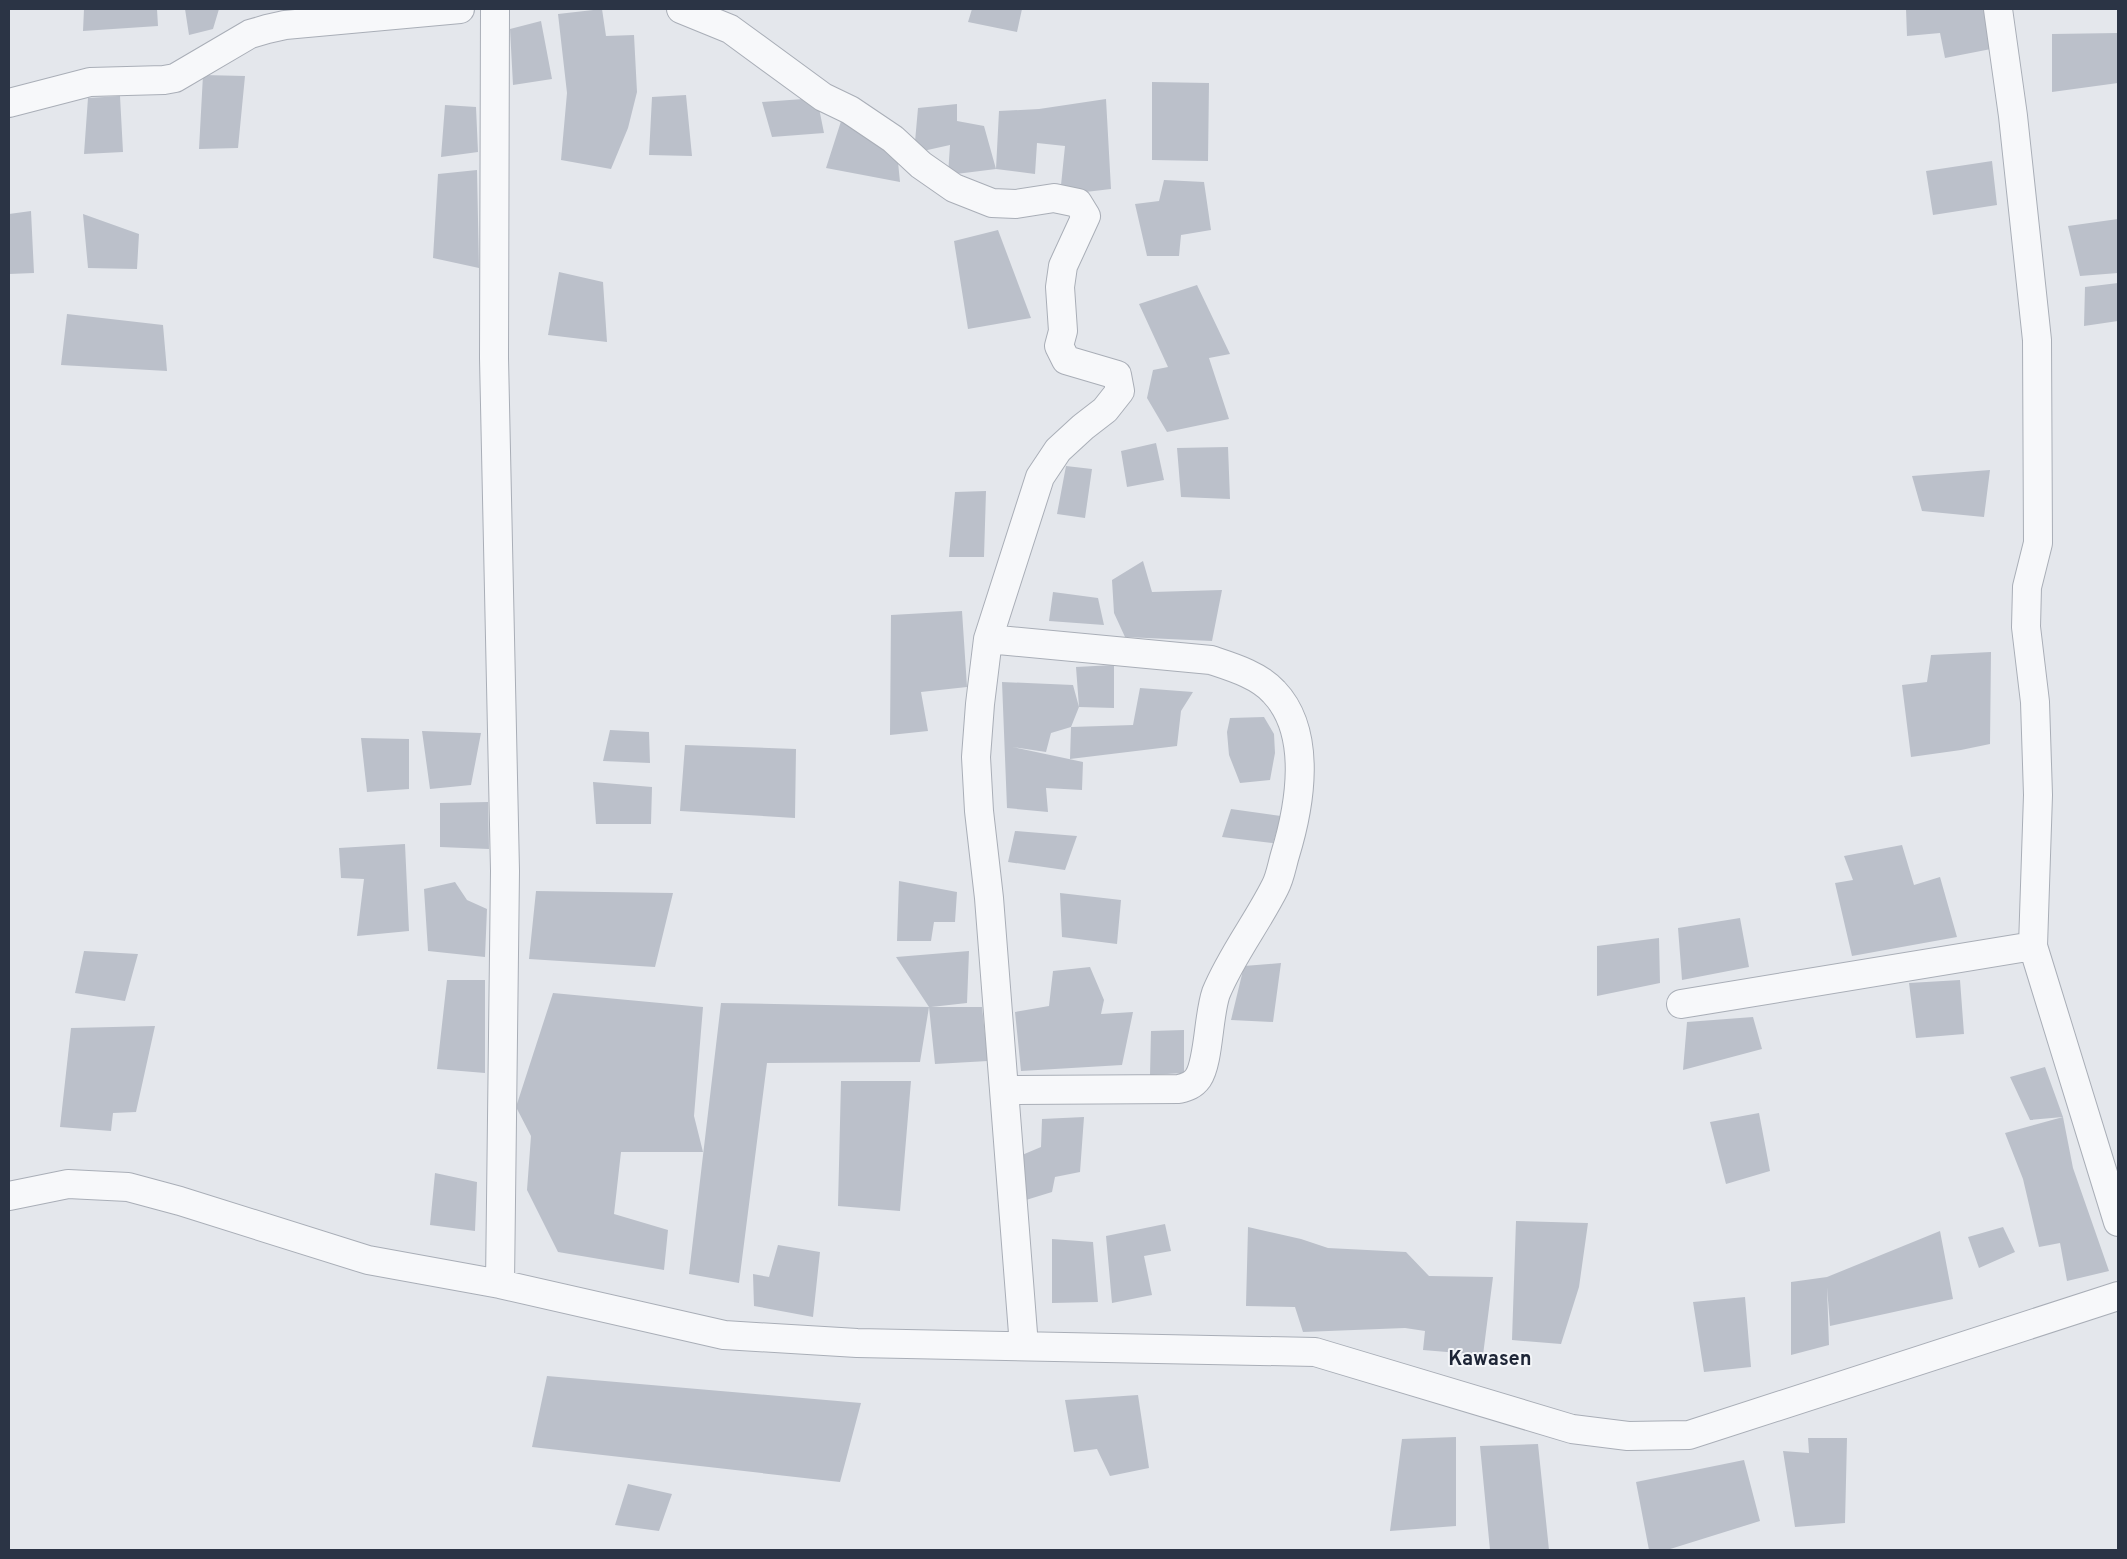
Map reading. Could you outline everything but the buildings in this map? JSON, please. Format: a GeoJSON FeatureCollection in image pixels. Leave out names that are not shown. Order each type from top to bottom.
{"type":"FeatureCollection","features":[{"type":"Feature","properties":{"kind":"street"},"geometry":{"type":"LineString","coordinates":[[9,103],[90,82],[175,78],[250,34],[285,25],[460,9]]}},
{"type":"Feature","properties":{"kind":"street"},"geometry":{"type":"LineString","coordinates":[[495,9],[494,358],[505,871],[500,1284]]}},
{"type":"Feature","properties":{"kind":"street"},"geometry":{"type":"LineString","coordinates":[[681,9],[730,29],[823,97],[850,110],[894,139],[921,165],[954,188],[992,203],[1016,204],[1054,198],[1078,203],[1086,216],[1063,266],[1060,287],[1063,331],[1059,346],[1066,360],[1117,375],[1120,390],[1105,410],[1082,427],[1058,450],[1040,477],[988,639],[976,757],[979,811],[989,898],[1024,1346]]}},
{"type":"Feature","properties":{"kind":"street"},"geometry":{"type":"LineString","coordinates":[[1998,9],[2013,116],[2037,340],[2038,543],[2027,586],[2026,627],[2035,702],[2038,794],[2033,946],[2118,1222]]}},
{"type":"Feature","properties":{"kind":"street"},"geometry":{"type":"LineString","coordinates":[[988,639],[1211,660],[1242,670],[1274,692],[1292,718],[1300,754],[1296,820],[1276,885],[1238,950],[1216,993],[1209,1019],[1202,1069],[1198,1079],[1190,1086],[1179,1089],[1004,1090]]}},
{"type":"Feature","properties":{"kind":"street"},"geometry":{"type":"LineString","coordinates":[[1681,1004],[2033,946]]}},
{"type":"Feature","properties":{"kind":"street"},"geometry":{"type":"LineString","coordinates":[[9,1196],[68,1184],[128,1187],[180,1201],[368,1260],[500,1284],[724,1335],[857,1343],[1315,1352],[1572,1429],[1628,1436],[1689,1436],[2118,1296]]}},
{"type":"Feature","properties":{"kind":"district","name":"Kawasen"},"geometry":{"type":"Point","coordinates":[1490,1358]}}]}
